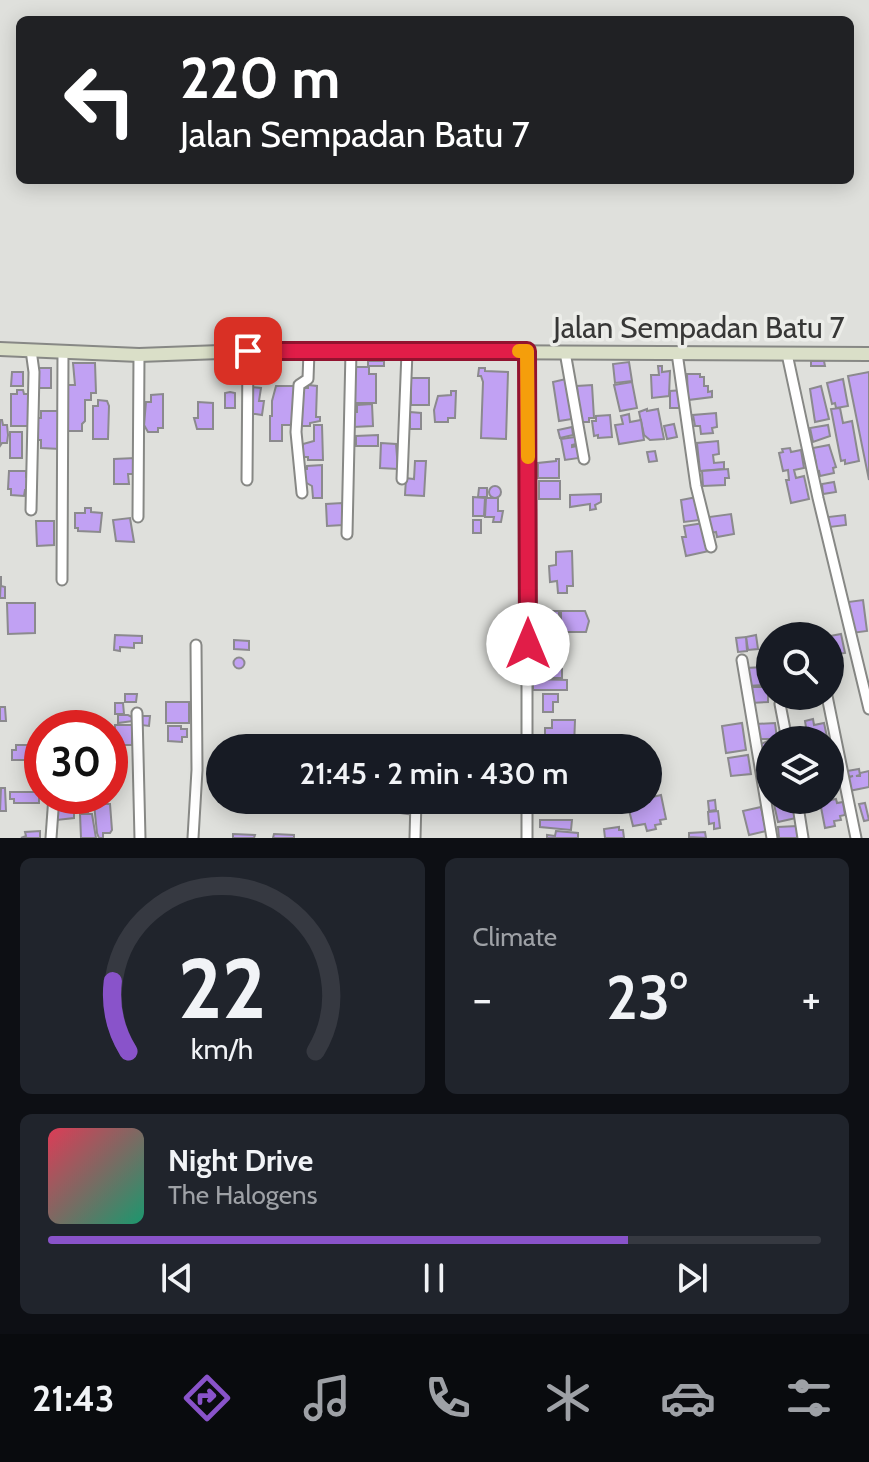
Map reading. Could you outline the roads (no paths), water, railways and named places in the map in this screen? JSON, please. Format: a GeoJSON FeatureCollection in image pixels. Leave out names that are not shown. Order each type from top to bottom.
{"type":"FeatureCollection","features":[{"type":"Feature","properties":{"kind":"street","name":"Jalan Sempadan Batu 7"},"geometry":{"type":"LineString","coordinates":[[0,349],[139,355],[248,351],[869,354]]}},
{"type":"Feature","properties":{"kind":"street"},"geometry":{"type":"LineString","coordinates":[[31,350],[34,372],[31,510]]}},
{"type":"Feature","properties":{"kind":"street"},"geometry":{"type":"LineString","coordinates":[[62,580],[63,351]]}},
{"type":"Feature","properties":{"kind":"street"},"geometry":{"type":"LineString","coordinates":[[247,480],[248,351]]}},
{"type":"Feature","properties":{"kind":"street"},"geometry":{"type":"LineString","coordinates":[[347,534],[351,351]]}},
{"type":"Feature","properties":{"kind":"street"},"geometry":{"type":"LineString","coordinates":[[527,351],[527,734]]}},
{"type":"Feature","properties":{"kind":"street"},"geometry":{"type":"LineString","coordinates":[[302,493],[297,416],[299,385],[308,379],[309,352]]}},
{"type":"Feature","properties":{"kind":"street"},"geometry":{"type":"LineString","coordinates":[[402,479],[407,352]]}},
{"type":"Feature","properties":{"kind":"street"},"geometry":{"type":"LineString","coordinates":[[565,352],[584,459]]}},
{"type":"Feature","properties":{"kind":"street"},"geometry":{"type":"LineString","coordinates":[[677,353],[696,486],[711,547]]}},
{"type":"Feature","properties":{"kind":"street"},"geometry":{"type":"LineString","coordinates":[[787,354],[869,709]]}},
{"type":"Feature","properties":{"kind":"street"},"geometry":{"type":"LineString","coordinates":[[138,517],[139,355]]}},
{"type":"Feature","properties":{"kind":"street"},"geometry":{"type":"LineString","coordinates":[[193,838],[197,770],[196,645]]}},
{"type":"Feature","properties":{"kind":"street"},"geometry":{"type":"LineString","coordinates":[[742,660],[772,838]]}},
{"type":"Feature","properties":{"kind":"street"},"geometry":{"type":"LineString","coordinates":[[830,710],[856,838]]}},
{"type":"Feature","properties":{"kind":"street"},"geometry":{"type":"LineString","coordinates":[[137,713],[140,838]]}},
{"type":"Feature","properties":{"kind":"street"},"geometry":{"type":"LineString","coordinates":[[51,838],[53,814]]}},
{"type":"Feature","properties":{"kind":"street"},"geometry":{"type":"LineString","coordinates":[[415,838],[416,814]]}},
{"type":"Feature","properties":{"kind":"street"},"geometry":{"type":"LineString","coordinates":[[527,814],[527,838]]}},
{"type":"Feature","properties":{"kind":"street"},"geometry":{"type":"LineString","coordinates":[[799,814],[803,838]]}}]}
